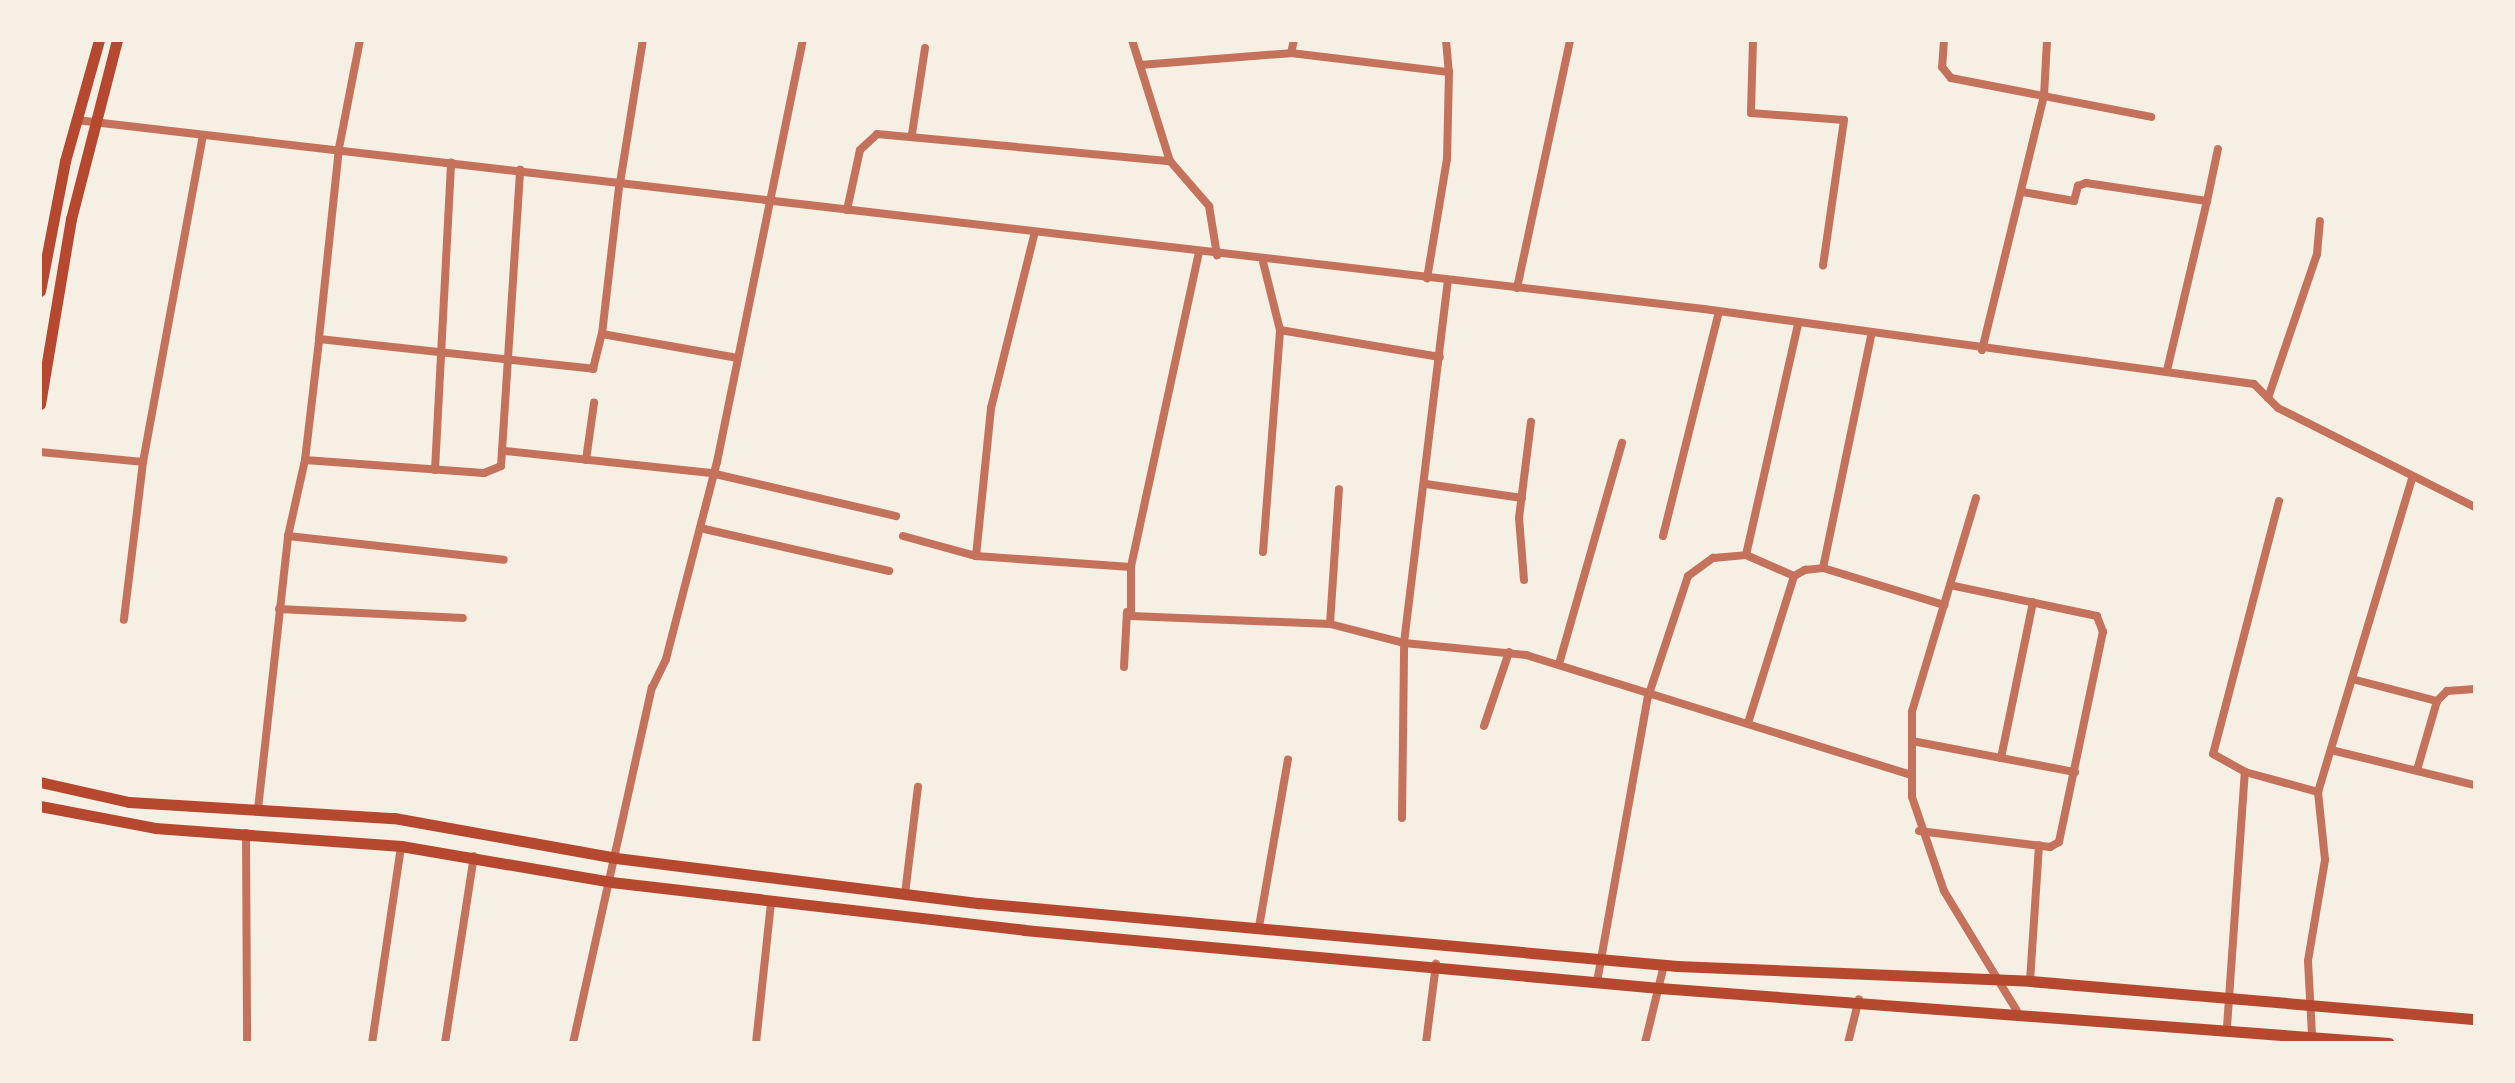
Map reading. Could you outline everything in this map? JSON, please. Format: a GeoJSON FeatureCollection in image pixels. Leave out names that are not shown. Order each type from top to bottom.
{"type":"FeatureCollection","features":[{"type":"Feature","properties":{"kind":"main road"},"geometry":{"type":"LineString","coordinates":[[40,291],[43,260],[99,40]]}},
{"type":"Feature","properties":{"kind":"main road"},"geometry":{"type":"LineString","coordinates":[[40,404],[92,124],[117,40]]}},
{"type":"Feature","properties":{"kind":"main road"},"geometry":{"type":"LineString","coordinates":[[40,782],[129,802],[394,818],[616,858],[904,894],[1664,965],[2030,981],[2475,1019]]}},
{"type":"Feature","properties":{"kind":"main road"},"geometry":{"type":"LineString","coordinates":[[40,806],[156,828],[246,830],[402,846],[610,882],[770,904],[1659,988],[1859,999],[2227,1027],[2263,1037],[2312,1035],[2389,1043]]}},
{"type":"Feature","properties":{"kind":"street"},"geometry":{"type":"LineString","coordinates":[[258,808],[288,536],[305,460],[339,148],[360,40]]}},
{"type":"Feature","properties":{"kind":"street"},"geometry":{"type":"LineString","coordinates":[[319,340],[593,369],[602,334],[643,40]]}},
{"type":"Feature","properties":{"kind":"street"},"geometry":{"type":"LineString","coordinates":[[573,1043],[652,688],[666,659],[700,528],[803,40]]}},
{"type":"Feature","properties":{"kind":"street"},"geometry":{"type":"LineString","coordinates":[[1132,40],[1170,161],[1208,206],[1217,255]]}},
{"type":"Feature","properties":{"kind":"street"},"geometry":{"type":"LineString","coordinates":[[1292,53],[1294,40]]}},
{"type":"Feature","properties":{"kind":"street"},"geometry":{"type":"LineString","coordinates":[[1427,278],[1447,160],[1446,40]]}},
{"type":"Feature","properties":{"kind":"street"},"geometry":{"type":"LineString","coordinates":[[1517,288],[1570,40]]}},
{"type":"Feature","properties":{"kind":"street"},"geometry":{"type":"LineString","coordinates":[[1753,40],[1751,113],[1844,120],[1824,266]]}},
{"type":"Feature","properties":{"kind":"street"},"geometry":{"type":"LineString","coordinates":[[1944,40],[1942,67],[1951,78],[2150,116]]}},
{"type":"Feature","properties":{"kind":"street"},"geometry":{"type":"LineString","coordinates":[[1982,350],[2044,96],[2047,40]]}},
{"type":"Feature","properties":{"kind":"street"},"geometry":{"type":"LineString","coordinates":[[912,134],[925,48]]}},
{"type":"Feature","properties":{"kind":"street"},"geometry":{"type":"LineString","coordinates":[[1140,65],[1292,53],[1449,72]]}},
{"type":"Feature","properties":{"kind":"street"},"geometry":{"type":"LineString","coordinates":[[76,120],[339,148],[620,186],[767,198],[1263,262],[1719,312],[1871,336],[2167,370],[2254,384],[2268,398],[2412,478],[2475,507]]}},
{"type":"Feature","properties":{"kind":"street"},"geometry":{"type":"LineString","coordinates":[[847,210],[866,142],[877,134],[912,134],[997,149],[1170,161]]}},
{"type":"Feature","properties":{"kind":"street"},"geometry":{"type":"LineString","coordinates":[[124,620],[143,462],[203,136]]}},
{"type":"Feature","properties":{"kind":"street"},"geometry":{"type":"LineString","coordinates":[[2167,370],[2218,149]]}},
{"type":"Feature","properties":{"kind":"street"},"geometry":{"type":"LineString","coordinates":[[435,470],[446,356],[451,162]]}},
{"type":"Feature","properties":{"kind":"street"},"geometry":{"type":"LineString","coordinates":[[305,460],[494,471],[505,451],[502,362],[520,170]]}},
{"type":"Feature","properties":{"kind":"street"},"geometry":{"type":"LineString","coordinates":[[2023,192],[2074,202],[2078,186],[2086,183],[2206,201]]}},
{"type":"Feature","properties":{"kind":"street"},"geometry":{"type":"LineString","coordinates":[[2268,398],[2317,254],[2320,221]]}},
{"type":"Feature","properties":{"kind":"street"},"geometry":{"type":"LineString","coordinates":[[976,556],[991,408],[1035,232]]}},
{"type":"Feature","properties":{"kind":"street"},"geometry":{"type":"LineString","coordinates":[[1124,667],[1132,567],[1199,252]]}},
{"type":"Feature","properties":{"kind":"street"},"geometry":{"type":"LineString","coordinates":[[43,260],[64,263]]}},
{"type":"Feature","properties":{"kind":"street"},"geometry":{"type":"LineString","coordinates":[[1262,552],[1280,330],[1263,262]]}},
{"type":"Feature","properties":{"kind":"street"},"geometry":{"type":"LineString","coordinates":[[1402,818],[1404,642],[1448,280]]}},
{"type":"Feature","properties":{"kind":"street"},"geometry":{"type":"LineString","coordinates":[[1663,536],[1719,312]]}},
{"type":"Feature","properties":{"kind":"street"},"geometry":{"type":"LineString","coordinates":[[1746,555],[1798,325]]}},
{"type":"Feature","properties":{"kind":"street"},"geometry":{"type":"LineString","coordinates":[[1280,330],[1440,357]]}},
{"type":"Feature","properties":{"kind":"street"},"geometry":{"type":"LineString","coordinates":[[602,334],[738,358]]}},
{"type":"Feature","properties":{"kind":"street"},"geometry":{"type":"LineString","coordinates":[[1823,568],[1871,336]]}},
{"type":"Feature","properties":{"kind":"street"},"geometry":{"type":"LineString","coordinates":[[586,460],[594,403]]}},
{"type":"Feature","properties":{"kind":"street"},"geometry":{"type":"LineString","coordinates":[[1524,580],[1522,498],[1531,422]]}},
{"type":"Feature","properties":{"kind":"street"},"geometry":{"type":"LineString","coordinates":[[1559,664],[1622,443]]}},
{"type":"Feature","properties":{"kind":"street"},"geometry":{"type":"LineString","coordinates":[[505,451],[710,473],[896,516]]}},
{"type":"Feature","properties":{"kind":"street"},"geometry":{"type":"LineString","coordinates":[[40,452],[143,462]]}},
{"type":"Feature","properties":{"kind":"street"},"geometry":{"type":"LineString","coordinates":[[2312,1035],[2308,961],[2325,860],[2318,792],[2412,478]]}},
{"type":"Feature","properties":{"kind":"street"},"geometry":{"type":"LineString","coordinates":[[1426,484],[1522,498]]}},
{"type":"Feature","properties":{"kind":"street"},"geometry":{"type":"LineString","coordinates":[[1330,624],[1339,490]]}},
{"type":"Feature","properties":{"kind":"street"},"geometry":{"type":"LineString","coordinates":[[1976,498],[1912,712],[1912,776],[1919,830],[1944,891],[2018,1011]]}},
{"type":"Feature","properties":{"kind":"street"},"geometry":{"type":"LineString","coordinates":[[2279,501],[2212,743],[2220,763],[2318,792]]}},
{"type":"Feature","properties":{"kind":"street"},"geometry":{"type":"LineString","coordinates":[[700,528],[889,571]]}},
{"type":"Feature","properties":{"kind":"street"},"geometry":{"type":"LineString","coordinates":[[288,536],[504,560]]}},
{"type":"Feature","properties":{"kind":"street"},"geometry":{"type":"LineString","coordinates":[[904,536],[976,556],[1132,567]]}},
{"type":"Feature","properties":{"kind":"street"},"geometry":{"type":"LineString","coordinates":[[1597,982],[1648,697],[1688,576],[1713,558],[1746,555],[1794,576],[1823,568],[1944,606]]}},
{"type":"Feature","properties":{"kind":"street"},"geometry":{"type":"LineString","coordinates":[[1748,723],[1794,576]]}},
{"type":"Feature","properties":{"kind":"street"},"geometry":{"type":"LineString","coordinates":[[1919,830],[2050,846],[2064,834],[2102,623],[2097,616],[1950,586]]}},
{"type":"Feature","properties":{"kind":"street"},"geometry":{"type":"LineString","coordinates":[[2001,758],[2033,602]]}},
{"type":"Feature","properties":{"kind":"street"},"geometry":{"type":"LineString","coordinates":[[280,609],[462,618]]}},
{"type":"Feature","properties":{"kind":"street"},"geometry":{"type":"LineString","coordinates":[[1127,612],[1138,618],[1330,624],[1404,642],[1509,652],[1559,664],[1648,697],[1748,723],[1912,776]]}},
{"type":"Feature","properties":{"kind":"street"},"geometry":{"type":"LineString","coordinates":[[1484,726],[1509,652]]}},
{"type":"Feature","properties":{"kind":"street"},"geometry":{"type":"LineString","coordinates":[[2352,679],[2437,702]]}},
{"type":"Feature","properties":{"kind":"street"},"geometry":{"type":"LineString","coordinates":[[2417,770],[2437,702],[2447,691],[2475,689]]}},
{"type":"Feature","properties":{"kind":"street"},"geometry":{"type":"LineString","coordinates":[[1912,741],[2075,772]]}},
{"type":"Feature","properties":{"kind":"street"},"geometry":{"type":"LineString","coordinates":[[2331,750],[2475,785]]}},
{"type":"Feature","properties":{"kind":"street"},"geometry":{"type":"LineString","coordinates":[[1259,926],[1288,759]]}},
{"type":"Feature","properties":{"kind":"street"},"geometry":{"type":"LineString","coordinates":[[2227,1027],[2245,772]]}},
{"type":"Feature","properties":{"kind":"street"},"geometry":{"type":"LineString","coordinates":[[904,894],[918,787]]}},
{"type":"Feature","properties":{"kind":"street"},"geometry":{"type":"LineString","coordinates":[[246,830],[247,1043]]}},
{"type":"Feature","properties":{"kind":"street"},"geometry":{"type":"LineString","coordinates":[[2030,981],[2039,845]]}},
{"type":"Feature","properties":{"kind":"street"},"geometry":{"type":"LineString","coordinates":[[372,1043],[402,846]]}},
{"type":"Feature","properties":{"kind":"street"},"geometry":{"type":"LineString","coordinates":[[445,1043],[474,856]]}},
{"type":"Feature","properties":{"kind":"street"},"geometry":{"type":"LineString","coordinates":[[756,1043],[770,904]]}},
{"type":"Feature","properties":{"kind":"street"},"geometry":{"type":"LineString","coordinates":[[1426,1043],[1436,964]]}},
{"type":"Feature","properties":{"kind":"street"},"geometry":{"type":"LineString","coordinates":[[1645,1043],[1664,965]]}},
{"type":"Feature","properties":{"kind":"street"},"geometry":{"type":"LineString","coordinates":[[1848,1043],[1859,999]]}}]}
